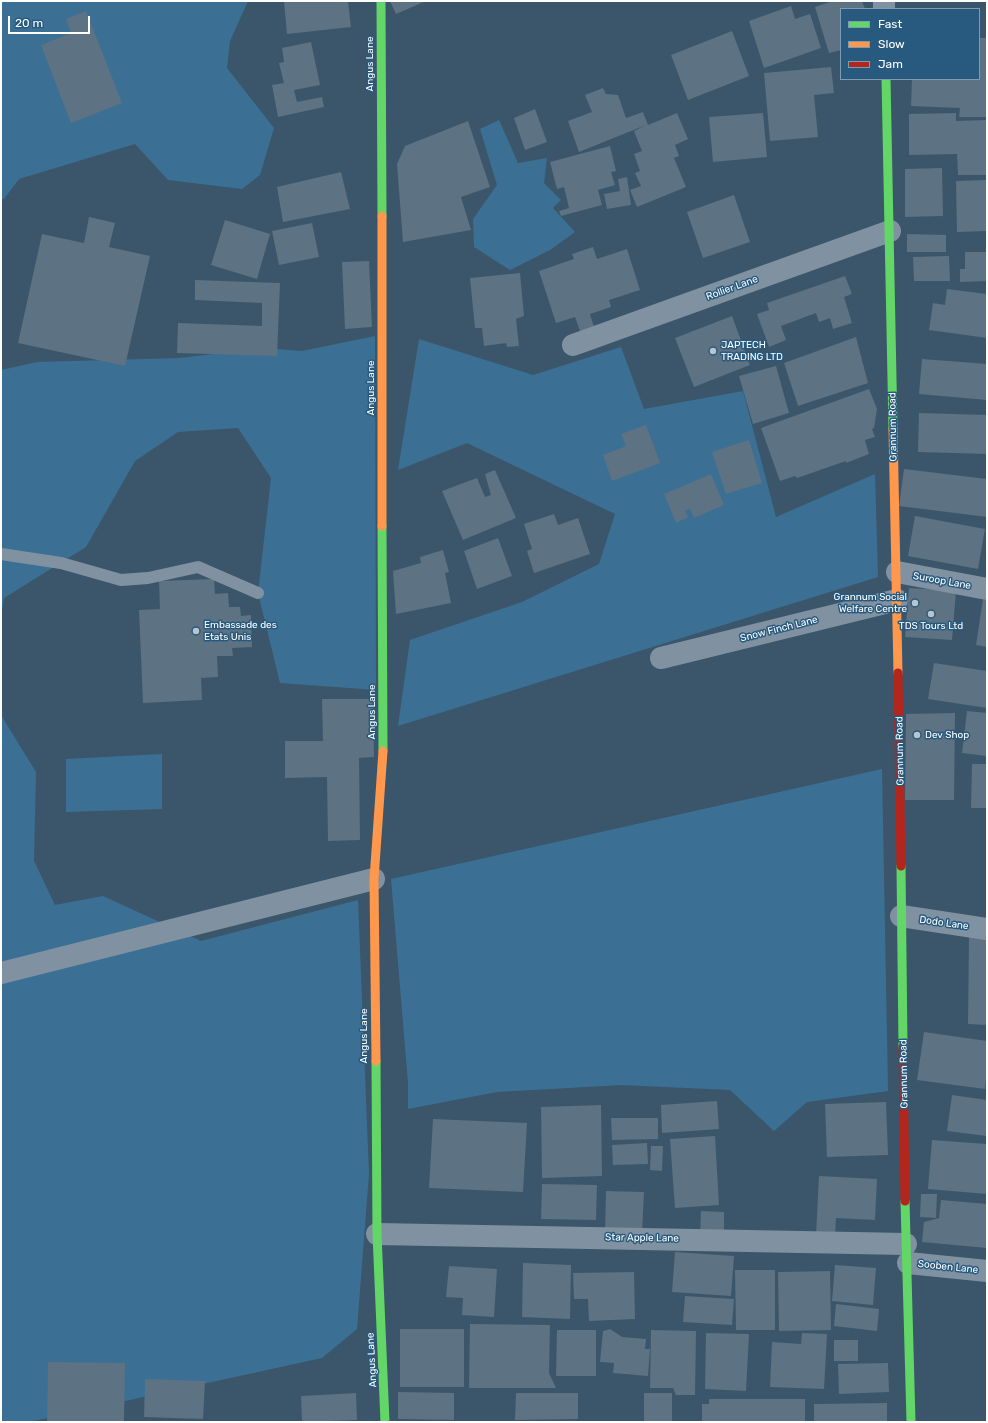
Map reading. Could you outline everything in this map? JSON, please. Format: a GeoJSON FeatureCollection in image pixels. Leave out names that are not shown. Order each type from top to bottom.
{"type":"FeatureCollection","features":[{"type":"Feature","properties":{"kind":"street","name":"Angus Lane"},"geometry":{"type":"LineString","coordinates":[[381,1],[383,754],[374,879],[377,1234],[385,1422]]}},
{"type":"Feature","properties":{"kind":"street","name":"Grannum Road"},"geometry":{"type":"LineString","coordinates":[[886,80],[897,572],[901,916],[911,1422]]}},
{"type":"Feature","properties":{"kind":"street","name":"Rollier Lane"},"geometry":{"type":"LineString","coordinates":[[574,345],[890,231]]}},
{"type":"Feature","properties":{"kind":"street","name":"Suroop Lane"},"geometry":{"type":"LineString","coordinates":[[897,572],[987,589]]}},
{"type":"Feature","properties":{"kind":"street","name":"Snow Finch Lane"},"geometry":{"type":"LineString","coordinates":[[661,658],[897,600]]}},
{"type":"Feature","properties":{"kind":"street"},"geometry":{"type":"LineString","coordinates":[[1,973],[374,879]]}},
{"type":"Feature","properties":{"kind":"street","name":"Dodo Lane"},"geometry":{"type":"LineString","coordinates":[[901,916],[987,929]]}},
{"type":"Feature","properties":{"kind":"street","name":"Star Apple Lane"},"geometry":{"type":"LineString","coordinates":[[377,1234],[907,1253]]}},
{"type":"Feature","properties":{"kind":"street","name":"Sooben Lane"},"geometry":{"type":"LineString","coordinates":[[907,1253],[987,1271]]}},
{"type":"Feature","properties":{"kind":"lane"},"geometry":{"type":"LineString","coordinates":[[1,554],[61,563],[121,580],[148,578],[198,567],[258,593]]}},
{"type":"Feature","properties":{"kind":"shaded area"},"geometry":{"type":"Polygon","coordinates":[[[1,1],[248,1],[230,41],[227,68],[274,128],[260,175],[242,189],[168,180],[135,144],[19,179],[4,199],[1,199],[1,1]]]}},
{"type":"Feature","properties":{"kind":"shaded area"},"geometry":{"type":"Polygon","coordinates":[[[499,120],[518,163],[547,158],[544,183],[561,200],[553,208],[575,232],[550,250],[510,270],[474,247],[473,219],[497,185],[480,129],[499,120]]]}},
{"type":"Feature","properties":{"kind":"shaded area"},"geometry":{"type":"Polygon","coordinates":[[[375,336],[376,690],[280,683],[258,593],[271,478],[238,428],[178,432],[135,461],[86,547],[4,598],[1,615],[1,370],[37,362],[180,358],[263,348],[302,351],[375,336]]]}},
{"type":"Feature","properties":{"kind":"shaded area"},"geometry":{"type":"Polygon","coordinates":[[[419,339],[533,375],[621,347],[644,409],[743,391],[776,517],[875,474],[878,577],[398,726],[410,640],[522,602],[599,564],[615,514],[467,443],[398,470],[419,339]]]}},
{"type":"Feature","properties":{"kind":"shaded area"},"geometry":{"type":"Polygon","coordinates":[[[1,715],[36,772],[34,861],[55,905],[103,896],[201,941],[358,900],[369,1174],[357,1329],[322,1358],[29,1422],[1,1422],[1,715]]]}},
{"type":"Feature","properties":{"kind":"shaded area"},"geometry":{"type":"Polygon","coordinates":[[[162,754],[162,809],[66,812],[66,759],[162,754]]]}},
{"type":"Feature","properties":{"kind":"shaded area"},"geometry":{"type":"Polygon","coordinates":[[[882,769],[888,1091],[807,1102],[774,1131],[730,1090],[621,1085],[497,1092],[408,1109],[408,1083],[391,879],[882,769]]]}},
{"type":"Feature","properties":{"kind":"building"},"geometry":{"type":"Polygon","coordinates":[[[284,1],[348,1],[351,27],[287,34],[284,1]]]}},
{"type":"Feature","properties":{"kind":"building"},"geometry":{"type":"Polygon","coordinates":[[[390,1],[426,1],[396,14],[390,1]]]}},
{"type":"Feature","properties":{"kind":"building"},"geometry":{"type":"Polygon","coordinates":[[[833,1],[862,1],[865,8],[840,8],[840,50],[829,53],[815,7],[833,1]]]}},
{"type":"Feature","properties":{"kind":"building"},"geometry":{"type":"Polygon","coordinates":[[[791,6],[795,19],[810,14],[821,48],[764,68],[749,21],[791,6]]]}},
{"type":"Feature","properties":{"kind":"building"},"geometry":{"type":"Polygon","coordinates":[[[86,11],[122,103],[71,123],[41,45],[71,33],[66,19],[86,11]]]}},
{"type":"Feature","properties":{"kind":"building"},"geometry":{"type":"Polygon","coordinates":[[[732,31],[749,76],[688,100],[671,55],[732,31]]]}},
{"type":"Feature","properties":{"kind":"building"},"geometry":{"type":"Polygon","coordinates":[[[980,38],[987,38],[987,117],[959,117],[960,108],[911,106],[912,80],[980,80],[980,38]]]}},
{"type":"Feature","properties":{"kind":"building"},"geometry":{"type":"Polygon","coordinates":[[[311,42],[320,85],[294,90],[297,102],[322,97],[324,107],[278,117],[272,85],[284,83],[279,63],[284,62],[282,48],[311,42]]]}},
{"type":"Feature","properties":{"kind":"building"},"geometry":{"type":"Polygon","coordinates":[[[831,67],[834,93],[814,95],[818,137],[770,141],[764,73],[831,67]]]}},
{"type":"Feature","properties":{"kind":"building"},"geometry":{"type":"Polygon","coordinates":[[[603,88],[606,94],[618,95],[626,118],[643,112],[648,125],[677,113],[688,139],[675,145],[679,156],[674,158],[686,187],[637,207],[630,190],[641,186],[635,173],[640,171],[634,154],[642,151],[634,131],[646,125],[579,152],[568,121],[592,112],[585,95],[603,88]]]}},
{"type":"Feature","properties":{"kind":"building"},"geometry":{"type":"Polygon","coordinates":[[[535,109],[547,142],[525,150],[514,118],[535,109]]]}},
{"type":"Feature","properties":{"kind":"building"},"geometry":{"type":"Polygon","coordinates":[[[763,113],[767,157],[713,162],[709,117],[763,113]]]}},
{"type":"Feature","properties":{"kind":"building"},"geometry":{"type":"Polygon","coordinates":[[[956,113],[956,121],[987,120],[987,175],[958,175],[957,154],[909,155],[909,114],[956,113]]]}},
{"type":"Feature","properties":{"kind":"building"},"geometry":{"type":"Polygon","coordinates":[[[468,121],[490,187],[461,197],[471,230],[403,242],[397,164],[405,146],[468,121]]]}},
{"type":"Feature","properties":{"kind":"building"},"geometry":{"type":"Polygon","coordinates":[[[610,146],[616,171],[611,172],[615,185],[598,190],[602,205],[561,216],[559,211],[569,208],[564,187],[557,189],[550,162],[610,146]]]}},
{"type":"Feature","properties":{"kind":"building"},"geometry":{"type":"Polygon","coordinates":[[[942,168],[943,216],[905,217],[905,169],[942,168]]]}},
{"type":"Feature","properties":{"kind":"building"},"geometry":{"type":"Polygon","coordinates":[[[341,172],[350,209],[283,222],[277,187],[341,172]]]}},
{"type":"Feature","properties":{"kind":"building"},"geometry":{"type":"Polygon","coordinates":[[[627,177],[631,205],[607,209],[604,194],[620,191],[618,179],[627,177]]]}},
{"type":"Feature","properties":{"kind":"building"},"geometry":{"type":"Polygon","coordinates":[[[987,180],[987,231],[957,232],[956,181],[987,180]]]}},
{"type":"Feature","properties":{"kind":"building"},"geometry":{"type":"Polygon","coordinates":[[[734,195],[750,242],[703,258],[687,212],[734,195]]]}},
{"type":"Feature","properties":{"kind":"building"},"geometry":{"type":"Polygon","coordinates":[[[89,217],[115,223],[109,247],[150,256],[125,366],[18,343],[42,234],[84,243],[89,217]]]}},
{"type":"Feature","properties":{"kind":"building"},"geometry":{"type":"Polygon","coordinates":[[[225,220],[270,234],[257,279],[211,265],[225,220]]]}},
{"type":"Feature","properties":{"kind":"building"},"geometry":{"type":"Polygon","coordinates":[[[312,223],[319,257],[279,265],[272,231],[312,223]]]}},
{"type":"Feature","properties":{"kind":"building"},"geometry":{"type":"Polygon","coordinates":[[[907,234],[946,235],[946,252],[907,252],[907,234]]]}},
{"type":"Feature","properties":{"kind":"building"},"geometry":{"type":"Polygon","coordinates":[[[593,247],[597,259],[627,249],[640,290],[609,300],[611,307],[590,314],[594,327],[580,331],[575,317],[556,323],[539,271],[574,259],[572,254],[593,247]]]}},
{"type":"Feature","properties":{"kind":"building"},"geometry":{"type":"Polygon","coordinates":[[[965,252],[987,252],[987,281],[960,282],[960,269],[965,269],[965,252]]]}},
{"type":"Feature","properties":{"kind":"building"},"geometry":{"type":"Polygon","coordinates":[[[949,256],[950,281],[914,281],[913,257],[949,256]]]}},
{"type":"Feature","properties":{"kind":"building"},"geometry":{"type":"Polygon","coordinates":[[[369,261],[372,327],[345,329],[342,262],[369,261]]]}},
{"type":"Feature","properties":{"kind":"building"},"geometry":{"type":"Polygon","coordinates":[[[520,273],[524,316],[516,319],[519,346],[507,347],[506,343],[484,346],[482,328],[475,328],[470,278],[520,273]]]}},
{"type":"Feature","properties":{"kind":"building"},"geometry":{"type":"Polygon","coordinates":[[[845,276],[852,294],[844,297],[852,323],[833,329],[830,318],[819,322],[816,313],[781,326],[786,340],[769,347],[757,314],[769,310],[767,303],[845,276]]]}},
{"type":"Feature","properties":{"kind":"building"},"geometry":{"type":"Polygon","coordinates":[[[195,280],[280,283],[277,356],[177,353],[178,323],[262,326],[262,303],[195,300],[195,280]]]}},
{"type":"Feature","properties":{"kind":"building"},"geometry":{"type":"Polygon","coordinates":[[[947,289],[987,294],[987,338],[929,330],[933,303],[945,305],[947,289]]]}},
{"type":"Feature","properties":{"kind":"building","name":"JAPTECH TRADING LTD"},"geometry":{"type":"Polygon","coordinates":[[[732,316],[750,365],[694,387],[675,338],[732,316]]]}},
{"type":"Feature","properties":{"kind":"building"},"geometry":{"type":"Polygon","coordinates":[[[856,337],[868,383],[798,406],[784,363],[856,337]]]}},
{"type":"Feature","properties":{"kind":"building"},"geometry":{"type":"Polygon","coordinates":[[[922,359],[987,364],[987,400],[919,394],[922,359]]]}},
{"type":"Feature","properties":{"kind":"building"},"geometry":{"type":"Polygon","coordinates":[[[776,366],[789,413],[753,424],[739,376],[776,366]]]}},
{"type":"Feature","properties":{"kind":"building"},"geometry":{"type":"Polygon","coordinates":[[[869,389],[877,409],[874,428],[872,429],[875,437],[865,440],[869,454],[846,463],[846,461],[797,478],[795,476],[780,481],[761,428],[869,389]]]}},
{"type":"Feature","properties":{"kind":"building"},"geometry":{"type":"Polygon","coordinates":[[[919,413],[987,415],[987,454],[918,452],[919,413]]]}},
{"type":"Feature","properties":{"kind":"building"},"geometry":{"type":"Polygon","coordinates":[[[646,425],[660,463],[612,481],[603,455],[626,446],[621,434],[646,425]]]}},
{"type":"Feature","properties":{"kind":"building"},"geometry":{"type":"Polygon","coordinates":[[[749,440],[762,483],[726,494],[712,452],[749,440]]]}},
{"type":"Feature","properties":{"kind":"building"},"geometry":{"type":"Polygon","coordinates":[[[904,469],[987,479],[987,517],[899,506],[904,469]]]}},
{"type":"Feature","properties":{"kind":"building"},"geometry":{"type":"Polygon","coordinates":[[[495,470],[516,518],[463,540],[442,491],[477,478],[485,497],[491,495],[485,474],[495,470]]]}},
{"type":"Feature","properties":{"kind":"building"},"geometry":{"type":"Polygon","coordinates":[[[711,474],[724,505],[694,518],[690,509],[685,511],[688,517],[676,523],[664,494],[711,474]]]}},
{"type":"Feature","properties":{"kind":"building"},"geometry":{"type":"Polygon","coordinates":[[[554,514],[558,525],[578,518],[590,554],[534,573],[527,551],[532,549],[524,524],[554,514]]]}},
{"type":"Feature","properties":{"kind":"building"},"geometry":{"type":"Polygon","coordinates":[[[915,516],[985,529],[978,569],[908,556],[915,516]]]}},
{"type":"Feature","properties":{"kind":"building"},"geometry":{"type":"Polygon","coordinates":[[[498,538],[512,576],[477,589],[464,551],[498,538]]]}},
{"type":"Feature","properties":{"kind":"building"},"geometry":{"type":"Polygon","coordinates":[[[443,550],[449,572],[445,573],[451,603],[396,614],[393,571],[421,563],[420,557],[443,550]]]}},
{"type":"Feature","properties":{"kind":"building","name":"Embassade des Etats Unis"},"geometry":{"type":"Polygon","coordinates":[[[214,579],[215,594],[228,593],[229,607],[240,607],[241,616],[251,615],[252,647],[232,648],[233,656],[217,656],[218,677],[201,678],[202,700],[143,703],[139,610],[160,609],[159,581],[214,579]]]}},
{"type":"Feature","properties":{"kind":"building","name":"TDS Tours Ltd"},"geometry":{"type":"Polygon","coordinates":[[[909,588],[956,591],[952,640],[905,637],[909,588]]]}},
{"type":"Feature","properties":{"kind":"building"},"geometry":{"type":"Polygon","coordinates":[[[983,599],[987,600],[987,647],[976,645],[983,599]]]}},
{"type":"Feature","properties":{"kind":"building"},"geometry":{"type":"Polygon","coordinates":[[[934,663],[987,671],[987,708],[928,699],[934,663]]]}},
{"type":"Feature","properties":{"kind":"building"},"geometry":{"type":"Polygon","coordinates":[[[322,699],[373,699],[374,757],[359,758],[360,840],[328,841],[327,777],[285,778],[285,741],[323,741],[322,699]]]}},
{"type":"Feature","properties":{"kind":"building"},"geometry":{"type":"Polygon","coordinates":[[[967,711],[987,713],[987,756],[962,753],[967,711]]]}},
{"type":"Feature","properties":{"kind":"building"},"geometry":{"type":"Polygon","coordinates":[[[955,713],[954,800],[905,800],[906,714],[955,713]]]}},
{"type":"Feature","properties":{"kind":"building"},"geometry":{"type":"Polygon","coordinates":[[[972,764],[987,764],[987,808],[971,808],[972,764]]]}},
{"type":"Feature","properties":{"kind":"building"},"geometry":{"type":"Polygon","coordinates":[[[969,936],[987,936],[987,1025],[968,1024],[969,936]]]}},
{"type":"Feature","properties":{"kind":"building"},"geometry":{"type":"Polygon","coordinates":[[[924,1032],[987,1041],[987,1072],[985,1089],[917,1080],[924,1032]]]}},
{"type":"Feature","properties":{"kind":"building"},"geometry":{"type":"Polygon","coordinates":[[[952,1095],[987,1100],[987,1136],[947,1131],[952,1095]]]}},
{"type":"Feature","properties":{"kind":"building"},"geometry":{"type":"Polygon","coordinates":[[[717,1101],[719,1129],[662,1133],[661,1105],[717,1101]]]}},
{"type":"Feature","properties":{"kind":"building"},"geometry":{"type":"Polygon","coordinates":[[[886,1102],[888,1155],[827,1157],[825,1104],[886,1102]]]}},
{"type":"Feature","properties":{"kind":"building"},"geometry":{"type":"Polygon","coordinates":[[[601,1105],[602,1176],[542,1178],[541,1107],[601,1105]]]}},
{"type":"Feature","properties":{"kind":"building"},"geometry":{"type":"Polygon","coordinates":[[[611,1118],[658,1118],[658,1139],[612,1140],[611,1118]]]}},
{"type":"Feature","properties":{"kind":"building"},"geometry":{"type":"Polygon","coordinates":[[[433,1119],[527,1123],[523,1192],[429,1188],[433,1119]]]}},
{"type":"Feature","properties":{"kind":"building"},"geometry":{"type":"Polygon","coordinates":[[[715,1136],[719,1205],[675,1208],[670,1139],[715,1136]]]}},
{"type":"Feature","properties":{"kind":"building"},"geometry":{"type":"Polygon","coordinates":[[[932,1140],[987,1144],[987,1194],[928,1189],[932,1140]]]}},
{"type":"Feature","properties":{"kind":"building"},"geometry":{"type":"Polygon","coordinates":[[[647,1143],[648,1164],[613,1165],[612,1145],[647,1143]]]}},
{"type":"Feature","properties":{"kind":"building"},"geometry":{"type":"Polygon","coordinates":[[[651,1146],[663,1146],[662,1171],[650,1170],[651,1146]]]}},
{"type":"Feature","properties":{"kind":"building"},"geometry":{"type":"Polygon","coordinates":[[[819,1176],[877,1179],[875,1220],[836,1218],[835,1236],[816,1235],[819,1176]]]}},
{"type":"Feature","properties":{"kind":"building"},"geometry":{"type":"Polygon","coordinates":[[[542,1184],[597,1185],[596,1220],[541,1219],[542,1184]]]}},
{"type":"Feature","properties":{"kind":"building"},"geometry":{"type":"Polygon","coordinates":[[[606,1191],[644,1192],[642,1233],[605,1232],[606,1191]]]}},
{"type":"Feature","properties":{"kind":"building"},"geometry":{"type":"Polygon","coordinates":[[[921,1194],[937,1194],[936,1218],[920,1217],[921,1194]]]}},
{"type":"Feature","properties":{"kind":"building"},"geometry":{"type":"Polygon","coordinates":[[[941,1200],[987,1204],[987,1248],[922,1242],[924,1222],[939,1218],[941,1200]]]}},
{"type":"Feature","properties":{"kind":"building"},"geometry":{"type":"Polygon","coordinates":[[[701,1211],[724,1212],[724,1236],[700,1236],[701,1211]]]}},
{"type":"Feature","properties":{"kind":"building"},"geometry":{"type":"Polygon","coordinates":[[[675,1252],[734,1256],[731,1296],[672,1292],[675,1252]]]}},
{"type":"Feature","properties":{"kind":"building"},"geometry":{"type":"Polygon","coordinates":[[[523,1263],[571,1265],[570,1319],[522,1317],[523,1263]]]}},
{"type":"Feature","properties":{"kind":"building"},"geometry":{"type":"Polygon","coordinates":[[[835,1265],[876,1268],[873,1305],[832,1301],[835,1265]]]}},
{"type":"Feature","properties":{"kind":"building"},"geometry":{"type":"Polygon","coordinates":[[[449,1266],[497,1269],[494,1317],[462,1315],[463,1298],[446,1297],[449,1266]]]}},
{"type":"Feature","properties":{"kind":"building"},"geometry":{"type":"Polygon","coordinates":[[[735,1270],[775,1270],[775,1330],[736,1330],[735,1270]]]}},
{"type":"Feature","properties":{"kind":"building"},"geometry":{"type":"Polygon","coordinates":[[[830,1271],[831,1330],[779,1331],[778,1272],[830,1271]]]}},
{"type":"Feature","properties":{"kind":"building"},"geometry":{"type":"Polygon","coordinates":[[[634,1272],[635,1319],[589,1321],[588,1299],[574,1299],[573,1273],[634,1272]]]}},
{"type":"Feature","properties":{"kind":"building"},"geometry":{"type":"Polygon","coordinates":[[[685,1296],[734,1299],[732,1325],[683,1322],[685,1296]]]}},
{"type":"Feature","properties":{"kind":"building"},"geometry":{"type":"Polygon","coordinates":[[[836,1304],[879,1309],[877,1331],[834,1326],[836,1304]]]}},
{"type":"Feature","properties":{"kind":"building"},"geometry":{"type":"Polygon","coordinates":[[[470,1324],[550,1325],[549,1373],[556,1388],[469,1388],[470,1324]]]}},
{"type":"Feature","properties":{"kind":"building"},"geometry":{"type":"Polygon","coordinates":[[[400,1329],[464,1329],[464,1387],[400,1387],[400,1329]]]}},
{"type":"Feature","properties":{"kind":"building"},"geometry":{"type":"Polygon","coordinates":[[[610,1329],[622,1337],[646,1339],[645,1349],[650,1349],[648,1376],[613,1373],[614,1363],[600,1362],[603,1331],[610,1329]]]}},
{"type":"Feature","properties":{"kind":"building"},"geometry":{"type":"Polygon","coordinates":[[[557,1330],[596,1330],[596,1376],[556,1376],[557,1330]]]}},
{"type":"Feature","properties":{"kind":"building"},"geometry":{"type":"Polygon","coordinates":[[[651,1330],[696,1331],[695,1395],[676,1395],[673,1388],[650,1388],[651,1330]]]}},
{"type":"Feature","properties":{"kind":"building"},"geometry":{"type":"Polygon","coordinates":[[[706,1333],[749,1334],[746,1391],[705,1389],[706,1333]]]}},
{"type":"Feature","properties":{"kind":"building"},"geometry":{"type":"Polygon","coordinates":[[[802,1333],[827,1334],[824,1389],[770,1387],[772,1342],[801,1344],[802,1333]]]}},
{"type":"Feature","properties":{"kind":"building"},"geometry":{"type":"Polygon","coordinates":[[[834,1340],[858,1340],[858,1361],[834,1361],[834,1340]]]}},
{"type":"Feature","properties":{"kind":"building"},"geometry":{"type":"Polygon","coordinates":[[[48,1362],[125,1363],[124,1422],[47,1422],[48,1362]]]}},
{"type":"Feature","properties":{"kind":"building"},"geometry":{"type":"Polygon","coordinates":[[[888,1363],[889,1392],[839,1394],[838,1364],[888,1363]]]}},
{"type":"Feature","properties":{"kind":"building"},"geometry":{"type":"Polygon","coordinates":[[[145,1379],[205,1381],[203,1419],[144,1417],[145,1379]]]}},
{"type":"Feature","properties":{"kind":"building"},"geometry":{"type":"Polygon","coordinates":[[[398,1392],[454,1393],[454,1420],[398,1419],[398,1392]]]}},
{"type":"Feature","properties":{"kind":"building"},"geometry":{"type":"Polygon","coordinates":[[[356,1393],[357,1420],[302,1422],[301,1396],[356,1393]]]}},
{"type":"Feature","properties":{"kind":"building"},"geometry":{"type":"Polygon","coordinates":[[[516,1393],[578,1393],[578,1419],[515,1420],[516,1393]]]}},
{"type":"Feature","properties":{"kind":"building"},"geometry":{"type":"Polygon","coordinates":[[[644,1393],[672,1393],[672,1422],[644,1422],[644,1393]]]}},
{"type":"Feature","properties":{"kind":"building"},"geometry":{"type":"Polygon","coordinates":[[[709,1399],[805,1399],[805,1422],[702,1422],[702,1404],[709,1404],[709,1399]]]}},
{"type":"Feature","properties":{"kind":"building"},"geometry":{"type":"Polygon","coordinates":[[[887,1403],[887,1422],[814,1422],[814,1404],[887,1403]]]}},
{"type":"Feature","properties":{"kind":"traffic: fast"},"geometry":{"type":"LineString","coordinates":[[381,1],[382,216]]}},
{"type":"Feature","properties":{"kind":"traffic: fast"},"geometry":{"type":"LineString","coordinates":[[886,80],[893,429]]}},
{"type":"Feature","properties":{"kind":"traffic: fast"},"geometry":{"type":"LineString","coordinates":[[382,526],[383,751]]}},
{"type":"Feature","properties":{"kind":"traffic: fast"},"geometry":{"type":"LineString","coordinates":[[901,866],[903,1047]]}},
{"type":"Feature","properties":{"kind":"traffic: fast"},"geometry":{"type":"LineString","coordinates":[[376,1061],[377,1234],[385,1422]]}},
{"type":"Feature","properties":{"kind":"traffic: fast"},"geometry":{"type":"LineString","coordinates":[[905,1201],[911,1422]]}},
{"type":"Feature","properties":{"kind":"traffic: slow"},"geometry":{"type":"LineString","coordinates":[[382,216],[382,526]]}},
{"type":"Feature","properties":{"kind":"traffic: slow"},"geometry":{"type":"LineString","coordinates":[[893,429],[898,673]]}},
{"type":"Feature","properties":{"kind":"traffic: slow"},"geometry":{"type":"LineString","coordinates":[[376,1061],[374,879],[383,751]]}},
{"type":"Feature","properties":{"kind":"traffic: jam"},"geometry":{"type":"LineString","coordinates":[[898,673],[901,866]]}},
{"type":"Feature","properties":{"kind":"traffic: jam"},"geometry":{"type":"LineString","coordinates":[[903,1047],[905,1201]]}},
{"type":"Feature","properties":{"kind":"place","name":"JAPTECH TRADING LTD"},"geometry":{"type":"Point","coordinates":[713,351]}},
{"type":"Feature","properties":{"kind":"place","name":"Grannum Social Welfare Centre"},"geometry":{"type":"Point","coordinates":[915,603]}},
{"type":"Feature","properties":{"kind":"place","name":"TDS Tours Ltd"},"geometry":{"type":"Point","coordinates":[931,614]}},
{"type":"Feature","properties":{"kind":"place","name":"Embassade des Etats Unis"},"geometry":{"type":"Point","coordinates":[196,631]}},
{"type":"Feature","properties":{"kind":"place","name":"Dev Shop"},"geometry":{"type":"Point","coordinates":[917,735]}}]}
